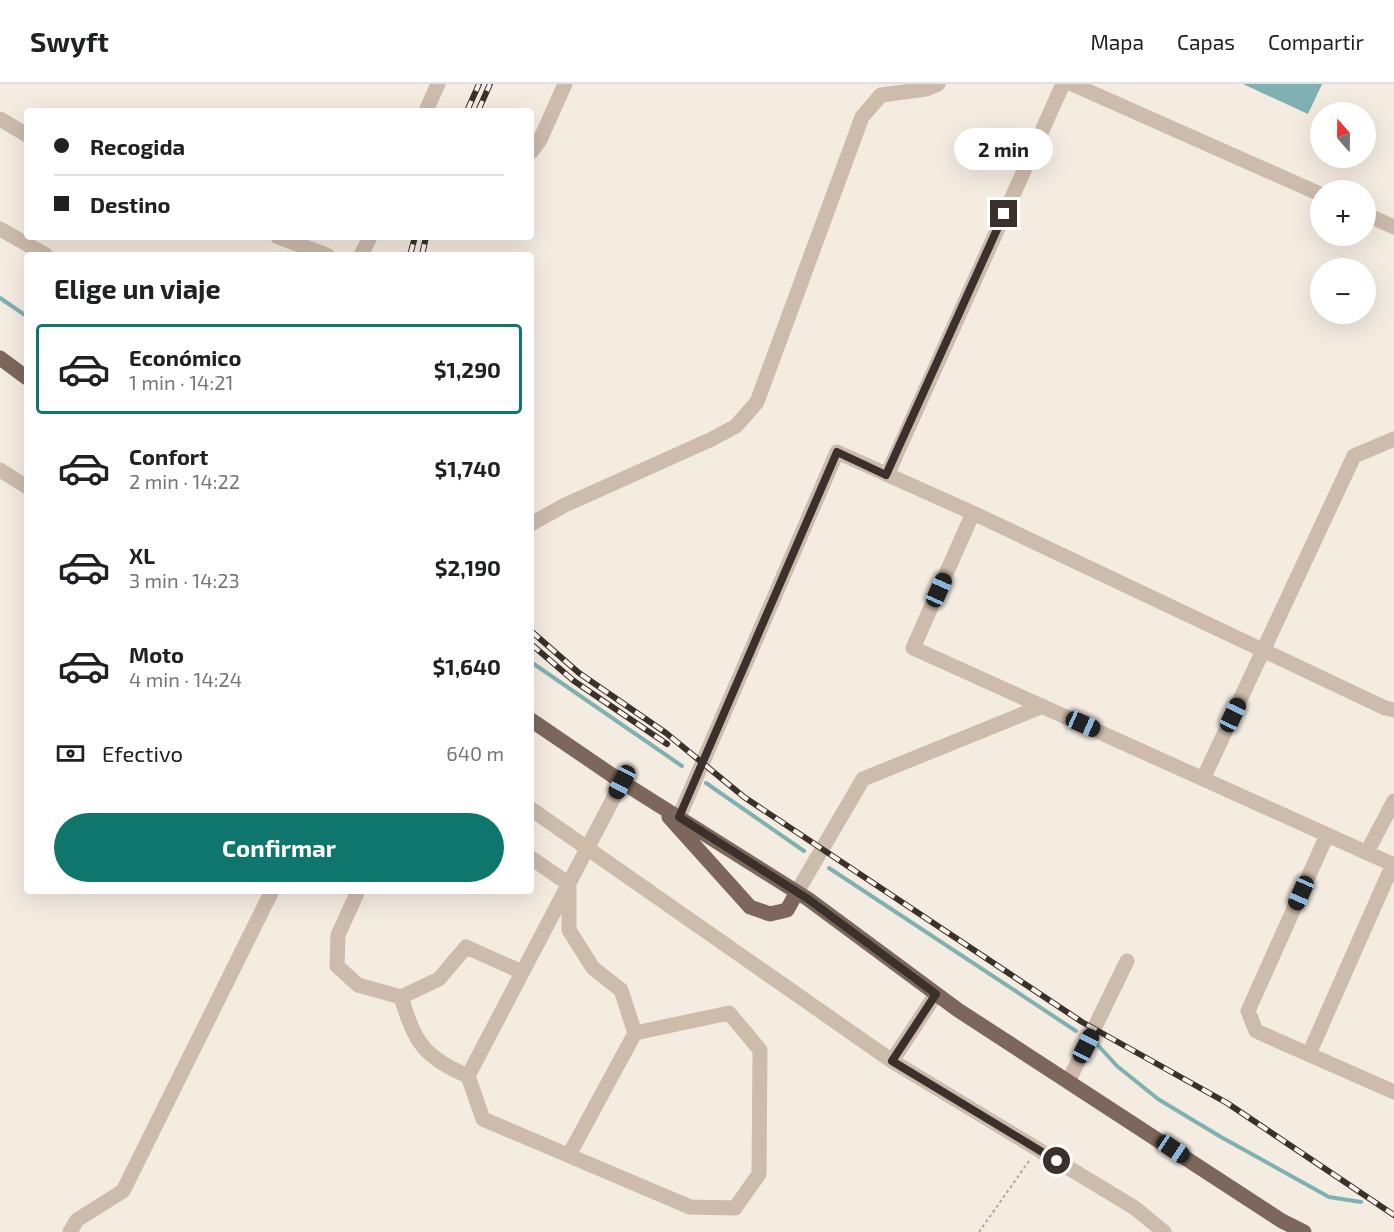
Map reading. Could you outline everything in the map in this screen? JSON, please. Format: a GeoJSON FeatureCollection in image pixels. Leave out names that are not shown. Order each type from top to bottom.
{"type":"FeatureCollection","features":[{"type":"Feature","properties":{"kind":"main road"},"geometry":{"type":"LineString","coordinates":[[0,358],[24,373]]}},
{"type":"Feature","properties":{"kind":"main road"},"geometry":{"type":"LineString","coordinates":[[534,722],[622,782],[797,892],[936,994],[1282,1221],[1304,1232]]}},
{"type":"Feature","properties":{"kind":"main road"},"geometry":{"type":"LineString","coordinates":[[657,803],[750,907],[770,914],[787,910],[797,892]]}},
{"type":"Feature","properties":{"kind":"lane"},"geometry":{"type":"LineString","coordinates":[[427,108],[438,84]]}},
{"type":"Feature","properties":{"kind":"lane"},"geometry":{"type":"LineString","coordinates":[[534,148],[540,140],[565,84]]}},
{"type":"Feature","properties":{"kind":"lane"},"geometry":{"type":"LineString","coordinates":[[534,522],[565,505],[736,426],[757,402],[862,117],[881,95],[926,89],[938,84]]}},
{"type":"Feature","properties":{"kind":"lane"},"geometry":{"type":"LineString","coordinates":[[886,475],[1063,84]]}},
{"type":"Feature","properties":{"kind":"lane"},"geometry":{"type":"LineString","coordinates":[[1072,84],[1310,190]]}},
{"type":"Feature","properties":{"kind":"lane"},"geometry":{"type":"LineString","coordinates":[[0,119],[24,133]]}},
{"type":"Feature","properties":{"kind":"lane"},"geometry":{"type":"LineString","coordinates":[[1376,219],[1394,227]]}},
{"type":"Feature","properties":{"kind":"lane"},"geometry":{"type":"LineString","coordinates":[[0,229],[41,252]]}},
{"type":"Feature","properties":{"kind":"lane"},"geometry":{"type":"LineString","coordinates":[[286,240],[319,252]]}},
{"type":"Feature","properties":{"kind":"lane"},"geometry":{"type":"LineString","coordinates":[[1203,779],[1354,456],[1394,438]]}},
{"type":"Feature","properties":{"kind":"lane"},"geometry":{"type":"LineString","coordinates":[[679,817],[837,452],[973,513],[1385,708],[1394,710]]}},
{"type":"Feature","properties":{"kind":"lane"},"geometry":{"type":"LineString","coordinates":[[0,470],[24,485]]}},
{"type":"Feature","properties":{"kind":"lane"},"geometry":{"type":"LineString","coordinates":[[973,513],[913,648],[1393,864],[1309,1054]]}},
{"type":"Feature","properties":{"kind":"lane"},"geometry":{"type":"LineString","coordinates":[[797,892],[863,779],[1043,706]]}},
{"type":"Feature","properties":{"kind":"lane"},"geometry":{"type":"LineString","coordinates":[[622,782],[468,1076],[483,1119],[690,1207],[735,1208],[759,1174],[760,1050],[729,1013],[635,1033]]}},
{"type":"Feature","properties":{"kind":"lane"},"geometry":{"type":"LineString","coordinates":[[1367,852],[1394,801]]}},
{"type":"Feature","properties":{"kind":"lane"},"geometry":{"type":"LineString","coordinates":[[534,811],[588,846],[892,1061],[1135,1208],[1164,1232]]}},
{"type":"Feature","properties":{"kind":"lane"},"geometry":{"type":"LineString","coordinates":[[1328,835],[1248,1011],[1256,1031],[1394,1092]]}},
{"type":"Feature","properties":{"kind":"lane"},"geometry":{"type":"LineString","coordinates":[[534,860],[568,884]]}},
{"type":"Feature","properties":{"kind":"lane"},"geometry":{"type":"LineString","coordinates":[[568,884],[569,930],[593,968],[621,990],[635,1033],[569,1155]]}},
{"type":"Feature","properties":{"kind":"lane"},"geometry":{"type":"LineString","coordinates":[[70,1232],[77,1220],[123,1191],[271,894]]}},
{"type":"Feature","properties":{"kind":"lane"},"geometry":{"type":"LineString","coordinates":[[357,894],[338,935],[337,966],[358,985],[401,997],[439,979],[466,947],[522,972]]}},
{"type":"Feature","properties":{"kind":"lane"},"geometry":{"type":"LineString","coordinates":[[1069,1080],[1127,961]]}},
{"type":"Feature","properties":{"kind":"lane"},"geometry":{"type":"LineString","coordinates":[[892,1061],[936,994]]}},
{"type":"Feature","properties":{"kind":"lane"},"geometry":{"type":"LineString","coordinates":[[401,997],[413,1035],[442,1065],[468,1076]]}},
{"type":"Feature","properties":{"kind":"path"},"geometry":{"type":"LineString","coordinates":[[979,1232],[1038,1149]]}},
{"type":"Feature","properties":{"kind":"water"},"geometry":{"type":"Polygon","coordinates":[[[1243,84],[1322,84],[1314,102],[1310,102],[1308,114],[1243,84]]]}},
{"type":"Feature","properties":{"kind":"waterway"},"geometry":{"type":"LineString","coordinates":[[0,298],[24,314]]}},
{"type":"Feature","properties":{"kind":"waterway"},"geometry":{"type":"LineString","coordinates":[[534,664],[682,766]]}},
{"type":"Feature","properties":{"kind":"waterway"},"geometry":{"type":"LineString","coordinates":[[706,783],[804,851]]}},
{"type":"Feature","properties":{"kind":"waterway"},"geometry":{"type":"LineString","coordinates":[[829,868],[1076,1031]]}},
{"type":"Feature","properties":{"kind":"waterway"},"geometry":{"type":"LineString","coordinates":[[1095,1042],[1117,1066],[1158,1099],[1221,1137],[1329,1197],[1361,1202]]}},
{"type":"Feature","properties":{"kind":"railway"},"geometry":{"type":"LineString","coordinates":[[468,108],[479,84]]}},
{"type":"Feature","properties":{"kind":"railway"},"geometry":{"type":"LineString","coordinates":[[479,108],[490,84]]}},
{"type":"Feature","properties":{"kind":"railway"},"geometry":{"type":"LineString","coordinates":[[411,252],[414,240]]}},
{"type":"Feature","properties":{"kind":"railway"},"geometry":{"type":"LineString","coordinates":[[423,252],[425,240]]}},
{"type":"Feature","properties":{"kind":"railway"},"geometry":{"type":"LineString","coordinates":[[534,634],[579,673],[666,733],[744,797],[1082,1022],[1227,1103],[1394,1215]]}},
{"type":"Feature","properties":{"kind":"railway"},"geometry":{"type":"LineString","coordinates":[[534,647],[574,681],[667,744]]}},
{"type":"Feature","properties":{"kind":"route"},"geometry":{"type":"LineString","coordinates":[[1004,214],[886,475],[837,452],[679,817],[808,899],[936,994],[892,1061],[1057,1161]]}}]}
